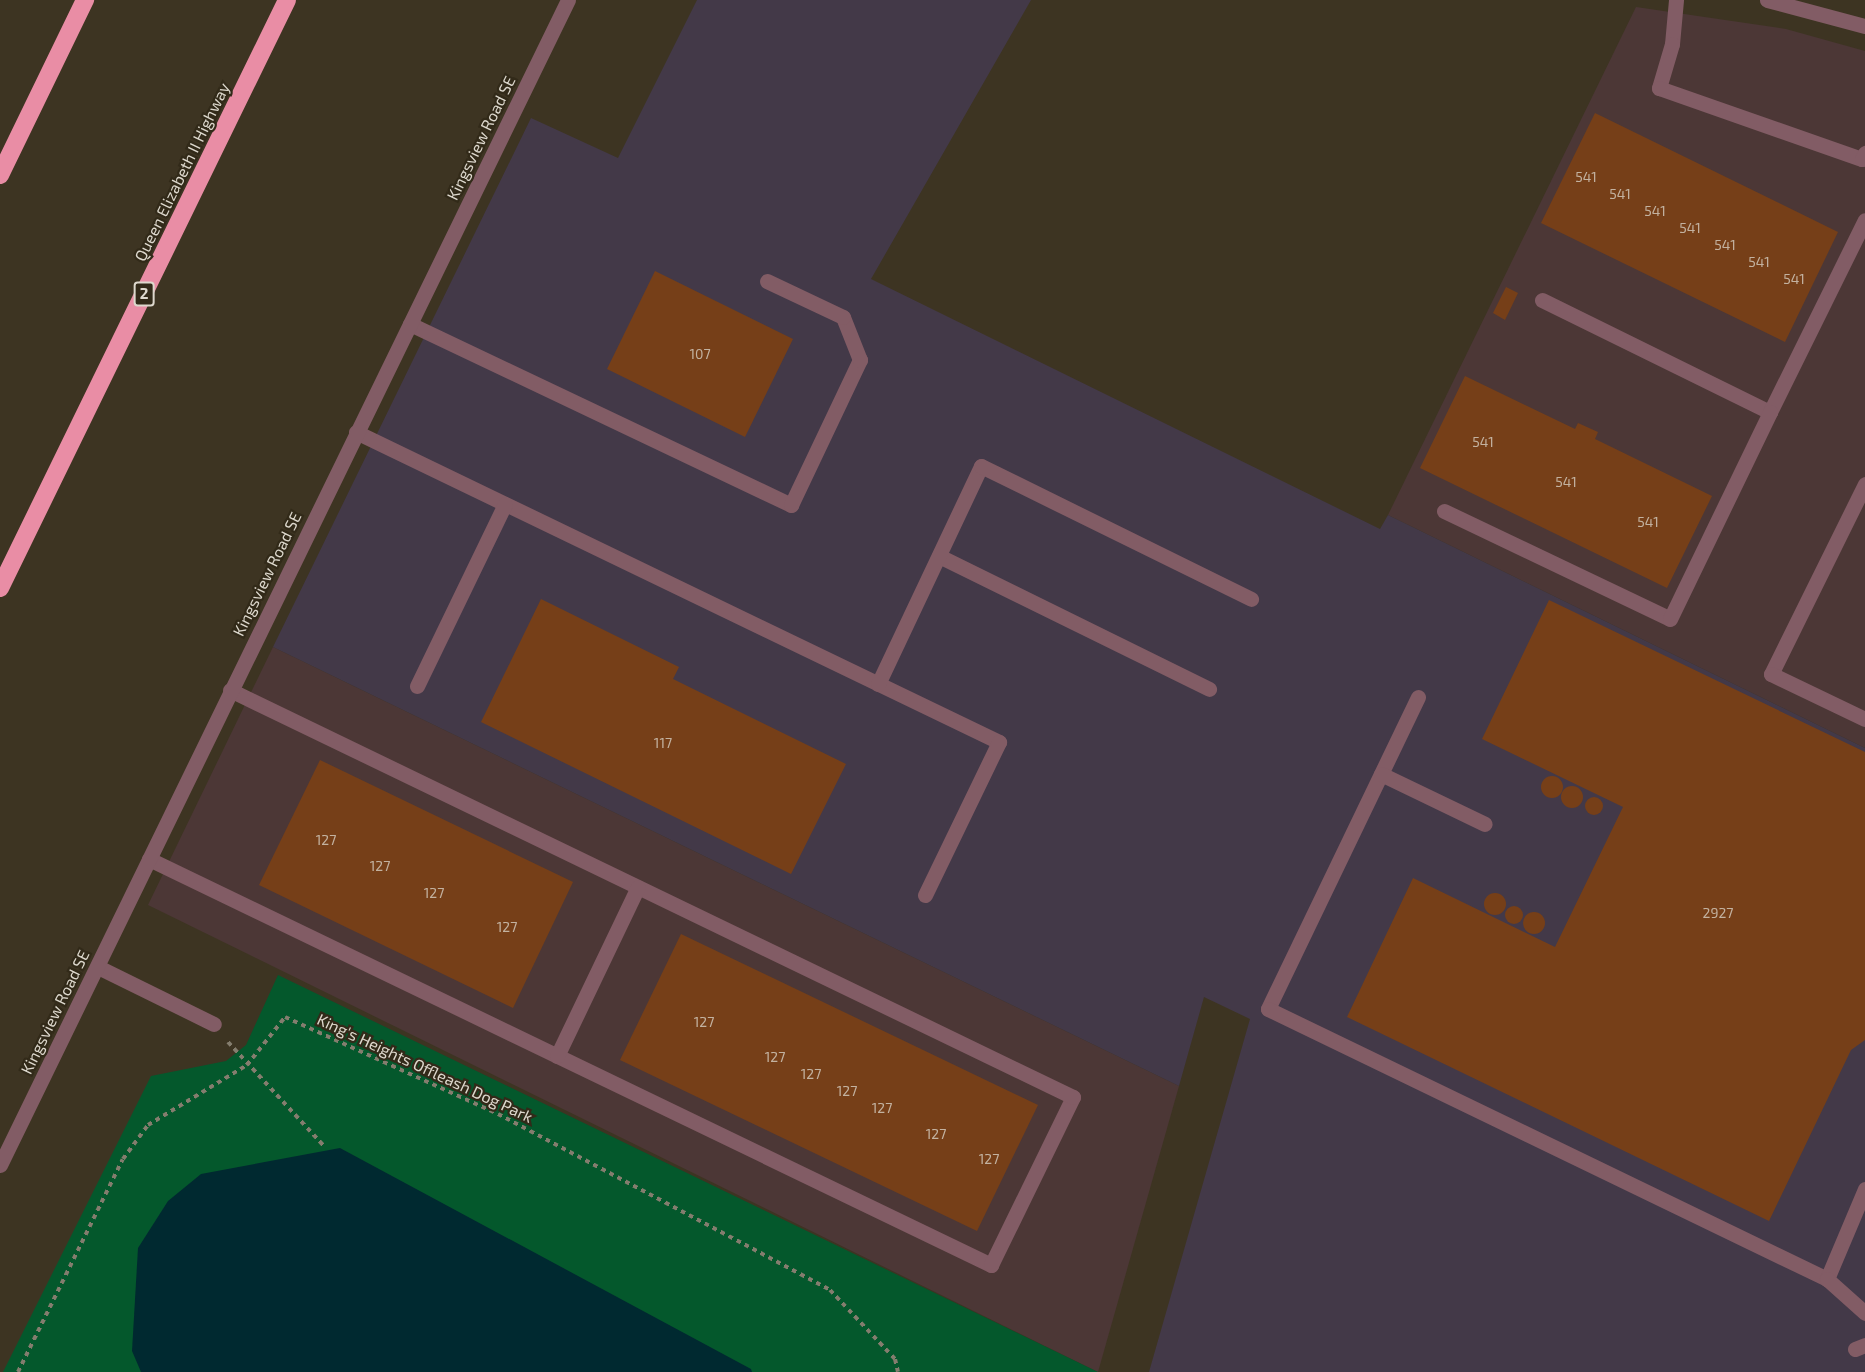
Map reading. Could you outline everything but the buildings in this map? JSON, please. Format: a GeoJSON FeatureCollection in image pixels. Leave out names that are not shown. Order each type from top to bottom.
{"type":"FeatureCollection","features":[{"type":"Feature","properties":{"kind":"highway"},"geometry":{"type":"LineString","coordinates":[[0,161],[70,0]]}},
{"type":"Feature","properties":{"kind":"highway"},"geometry":{"type":"LineString","coordinates":[[0,175],[85,0]]}},
{"type":"Feature","properties":{"kind":"highway","name":"Queen Elizabeth II Highway"},"geometry":{"type":"LineString","coordinates":[[0,588],[288,0]]}},
{"type":"Feature","properties":{"kind":"street","name":"Kingsview Road SE"},"geometry":{"type":"LineString","coordinates":[[0,1165],[568,0]]}},
{"type":"Feature","properties":{"kind":"street"},"geometry":{"type":"LineString","coordinates":[[1676,0],[1672,44],[1659,88],[1864,158]]}},
{"type":"Feature","properties":{"kind":"street"},"geometry":{"type":"LineString","coordinates":[[1767,0],[1865,26]]}},
{"type":"Feature","properties":{"kind":"street"},"geometry":{"type":"LineString","coordinates":[[1444,511],[1670,619],[1865,220]]}},
{"type":"Feature","properties":{"kind":"street"},"geometry":{"type":"LineString","coordinates":[[410,324],[791,506],[860,360],[843,317],[767,281]]}},
{"type":"Feature","properties":{"kind":"street"},"geometry":{"type":"LineString","coordinates":[[1542,300],[1770,412]]}},
{"type":"Feature","properties":{"kind":"street"},"geometry":{"type":"LineString","coordinates":[[356,432],[999,742],[925,895]]}},
{"type":"Feature","properties":{"kind":"street"},"geometry":{"type":"LineString","coordinates":[[878,684],[981,466],[1251,599]]}},
{"type":"Feature","properties":{"kind":"street"},"geometry":{"type":"LineString","coordinates":[[1865,484],[1771,674],[1865,719]]}},
{"type":"Feature","properties":{"kind":"street"},"geometry":{"type":"LineString","coordinates":[[417,686],[505,504]]}},
{"type":"Feature","properties":{"kind":"street"},"geometry":{"type":"LineString","coordinates":[[939,556],[1209,689]]}},
{"type":"Feature","properties":{"kind":"street"},"geometry":{"type":"LineString","coordinates":[[148,859],[991,1265],[1072,1097],[230,690]]}},
{"type":"Feature","properties":{"kind":"street"},"geometry":{"type":"LineString","coordinates":[[1418,697],[1268,1009],[1827,1279],[1865,1313]]}},
{"type":"Feature","properties":{"kind":"street"},"geometry":{"type":"LineString","coordinates":[[1381,774],[1485,824]]}},
{"type":"Feature","properties":{"kind":"street"},"geometry":{"type":"LineString","coordinates":[[556,1056],[638,887]]}},
{"type":"Feature","properties":{"kind":"street"},"geometry":{"type":"LineString","coordinates":[[98,967],[214,1024]]}},
{"type":"Feature","properties":{"kind":"street"},"geometry":{"type":"LineString","coordinates":[[1827,1279],[1865,1189]]}},
{"type":"Feature","properties":{"kind":"path","name":"King's Heights Offleash Dog Park"},"geometry":{"type":"LineString","coordinates":[[18,1372],[123,1159],[148,1125],[247,1065],[285,1017],[355,1045],[498,1114],[830,1290],[895,1359],[898,1372]]}},
{"type":"Feature","properties":{"kind":"path"},"geometry":{"type":"LineString","coordinates":[[214,1024],[247,1065],[325,1147]]}},
{"type":"Feature","properties":{"kind":"shaded area"},"geometry":{"type":"Polygon","coordinates":[[[697,0],[1031,0],[871,279],[1380,529],[1388,515],[1865,748],[1865,1372],[1149,1372],[1250,1019],[1204,997],[1179,1086],[273,647],[531,118],[618,158],[697,0]]]}},
{"type":"Feature","properties":{"kind":"shaded area"},"geometry":{"type":"Polygon","coordinates":[[[1636,7],[1786,29],[1865,51],[1865,748],[1388,515],[1636,7]]]}},
{"type":"Feature","properties":{"kind":"shaded area"},"geometry":{"type":"Polygon","coordinates":[[[273,647],[1179,1086],[1098,1372],[148,905],[273,647]]]}},
{"type":"Feature","properties":{"kind":"green space"},"geometry":{"type":"Polygon","coordinates":[[[278,975],[1098,1372],[3,1372],[151,1076],[226,1061],[246,1045],[278,975]]]}},
{"type":"Feature","properties":{"kind":"water"},"geometry":{"type":"Polygon","coordinates":[[[340,1148],[751,1369],[752,1372],[141,1372],[132,1351],[138,1248],[168,1201],[201,1174],[340,1148]]]}}]}
